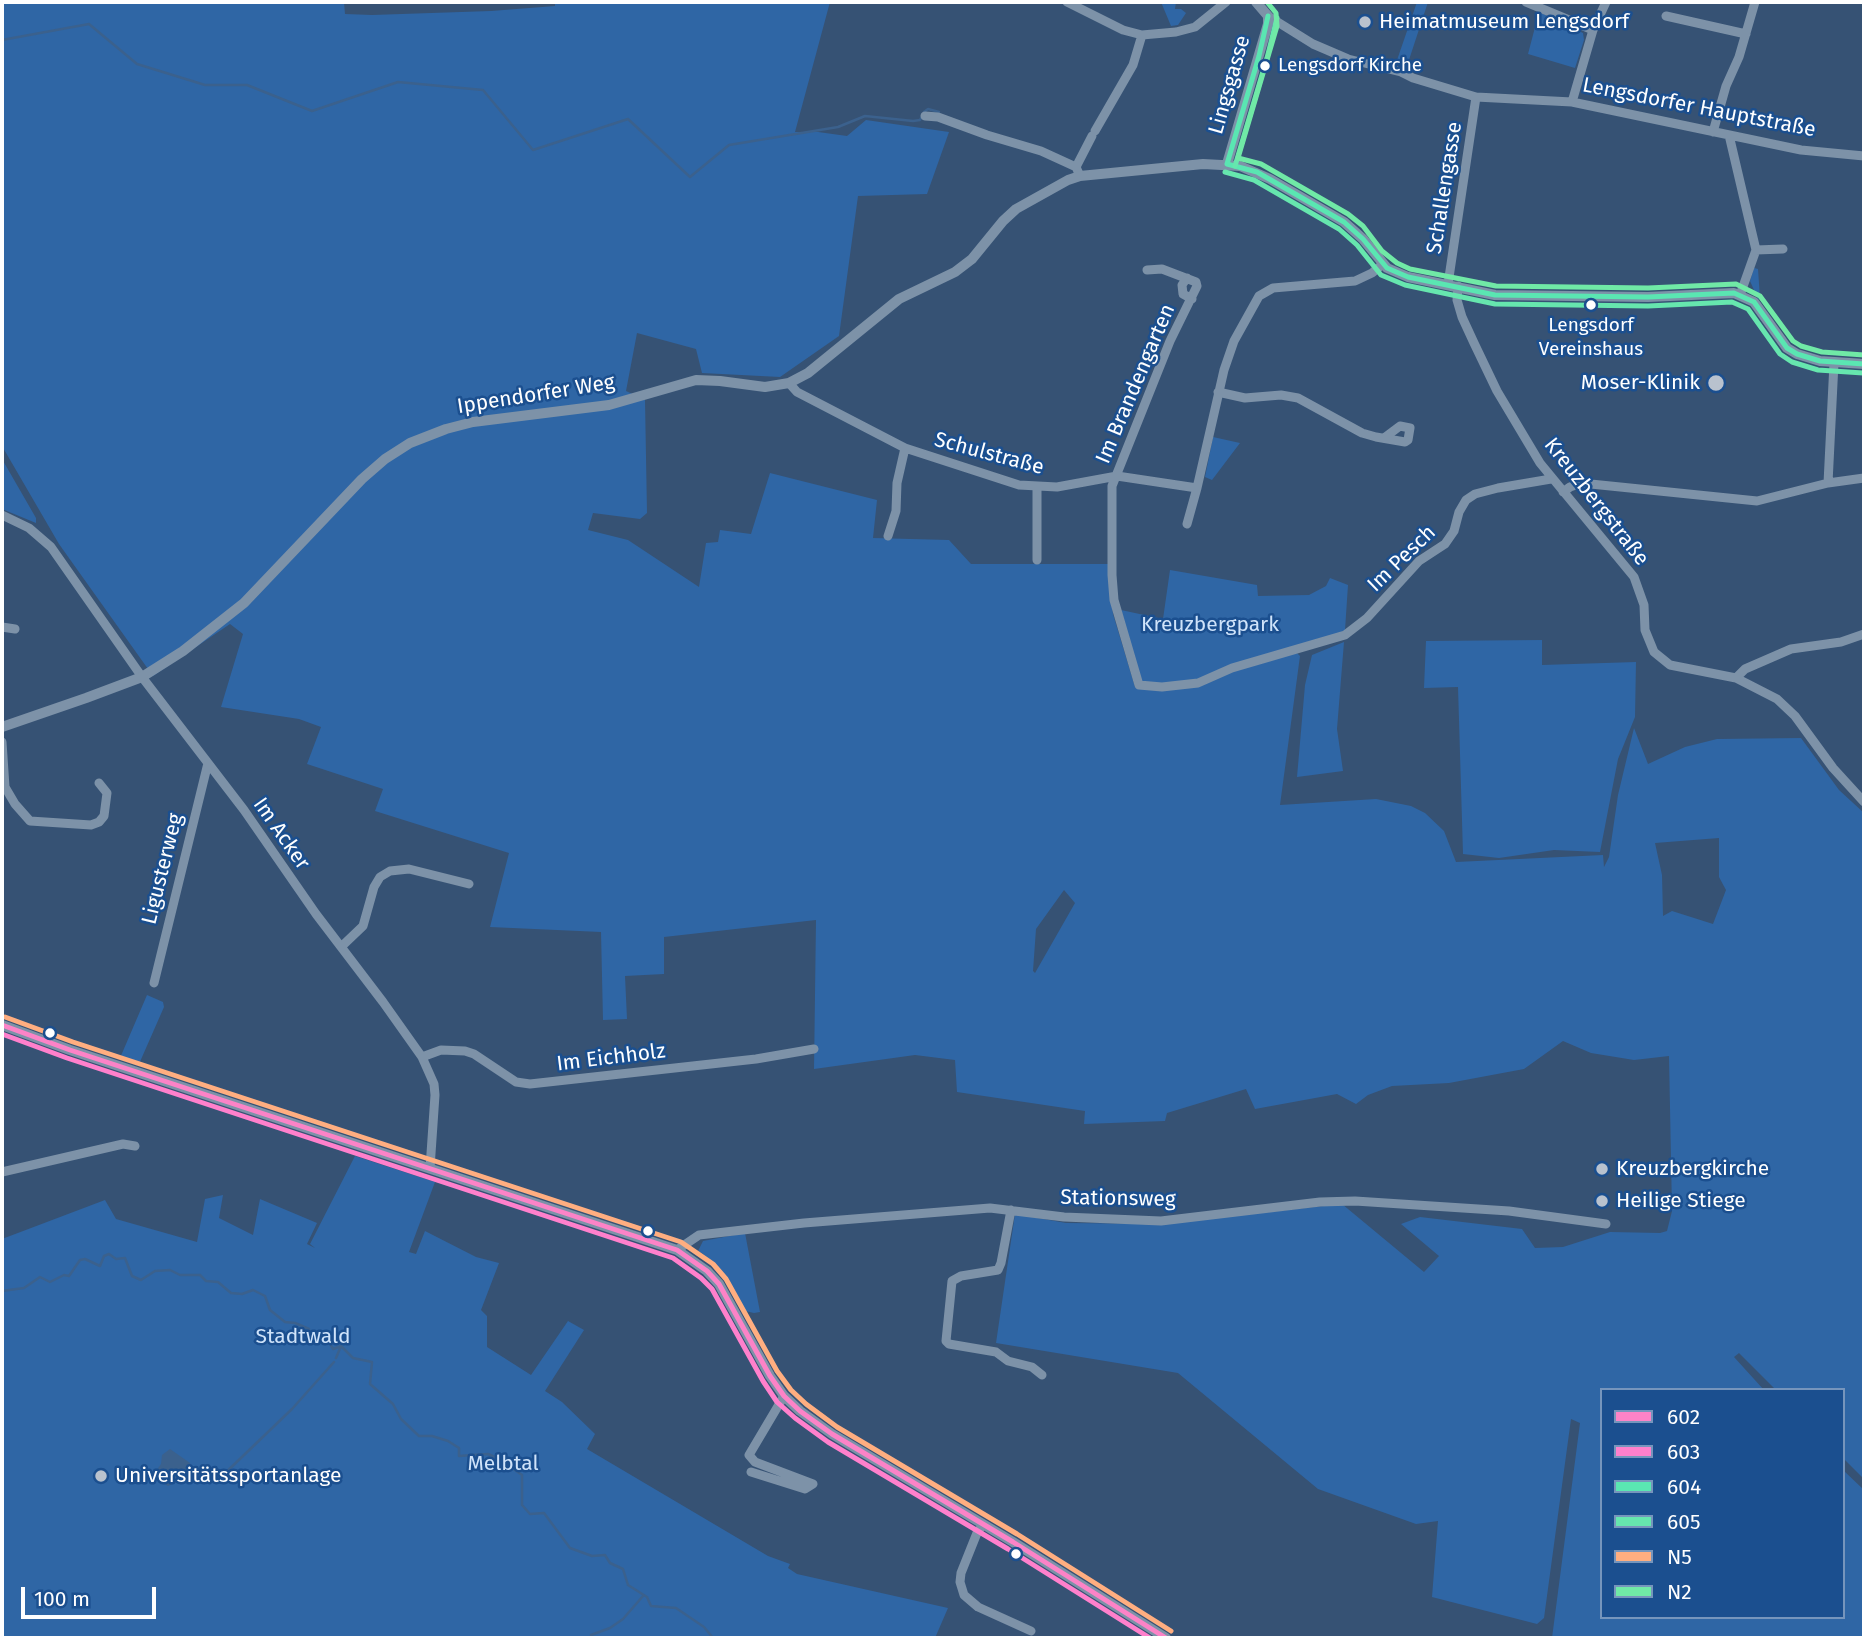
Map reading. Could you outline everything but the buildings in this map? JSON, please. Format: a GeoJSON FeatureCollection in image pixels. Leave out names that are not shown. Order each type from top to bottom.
{"type":"FeatureCollection","features":[{"type":"Feature","properties":{"kind":"street"},"geometry":{"type":"LineString","coordinates":[[1068,2],[1123,30],[1142,35],[1176,32],[1195,27],[1226,2]]}},
{"type":"Feature","properties":{"kind":"street","name":"Lengsdorfer Hauptstraße"},"geometry":{"type":"LineString","coordinates":[[1255,2],[1268,16],[1313,44],[1348,59],[1401,72],[1476,97],[1572,102],[1801,150],[1864,156]]}},
{"type":"Feature","properties":{"kind":"street"},"geometry":{"type":"LineString","coordinates":[[1526,2],[1593,30]]}},
{"type":"Feature","properties":{"kind":"street"},"geometry":{"type":"LineString","coordinates":[[1572,102],[1593,30],[1606,2]]}},
{"type":"Feature","properties":{"kind":"street"},"geometry":{"type":"LineString","coordinates":[[1713,132],[1755,2]]}},
{"type":"Feature","properties":{"kind":"street","name":"Lingsgasse"},"geometry":{"type":"LineString","coordinates":[[1227,164],[1268,16]]}},
{"type":"Feature","properties":{"kind":"street"},"geometry":{"type":"LineString","coordinates":[[1666,16],[1746,34]]}},
{"type":"Feature","properties":{"kind":"street"},"geometry":{"type":"LineString","coordinates":[[925,116],[938,117],[1041,151],[1078,172],[1093,134],[1133,65],[1142,35]]}},
{"type":"Feature","properties":{"kind":"street","name":"Schallengasse"},"geometry":{"type":"LineString","coordinates":[[1453,285],[1476,97]]}},
{"type":"Feature","properties":{"kind":"street"},"geometry":{"type":"LineString","coordinates":[[1729,135],[1755,250],[1740,295]]}},
{"type":"Feature","properties":{"kind":"street","name":"Ippendorfer Weg"},"geometry":{"type":"LineString","coordinates":[[2,727],[142,677],[202,638],[244,603],[362,479],[385,459],[410,443],[473,422],[609,405],[696,380],[765,387],[789,383],[808,373],[899,299],[956,272],[1016,209],[1078,172],[1227,164],[1257,172],[1344,222],[1363,239],[1382,264]]}},
{"type":"Feature","properties":{"kind":"street"},"geometry":{"type":"LineString","coordinates":[[1755,250],[1783,249]]}},
{"type":"Feature","properties":{"kind":"street"},"geometry":{"type":"LineString","coordinates":[[1187,524],[1218,392],[1234,341],[1259,296],[1265,291],[1294,285],[1356,281],[1382,264],[1408,277],[1495,295],[1648,297],[1727,293],[1740,295],[1758,306],[1787,348],[1806,358],[1864,364]]}},
{"type":"Feature","properties":{"kind":"street","name":"Im Brandengarten"},"geometry":{"type":"LineString","coordinates":[[1147,270],[1162,269],[1196,282],[1197,286],[1170,341],[1112,486],[1113,588],[1116,611],[1139,685],[1162,687],[1198,683],[1232,668],[1305,648]]}},
{"type":"Feature","properties":{"kind":"street","name":"Kreuzbergstraße"},"geometry":{"type":"LineString","coordinates":[[1453,285],[1462,317],[1497,391],[1551,479],[1634,577],[1644,605],[1644,630],[1654,652],[1670,665],[1735,678],[1776,699],[1795,716],[1833,768],[1864,802]]}},
{"type":"Feature","properties":{"kind":"street"},"geometry":{"type":"LineString","coordinates":[[1828,483],[1835,363]]}},
{"type":"Feature","properties":{"kind":"street","name":"Schulstraße"},"geometry":{"type":"LineString","coordinates":[[789,383],[797,393],[905,448],[1019,485],[1057,487],[1117,476],[1197,488]]}},
{"type":"Feature","properties":{"kind":"street"},"geometry":{"type":"LineString","coordinates":[[1218,392],[1245,398],[1272,395],[1298,398],[1362,433],[1384,438]]}},
{"type":"Feature","properties":{"kind":"street"},"geometry":{"type":"LineString","coordinates":[[888,536],[896,511],[897,483],[905,448]]}},
{"type":"Feature","properties":{"kind":"street"},"geometry":{"type":"LineString","coordinates":[[1563,492],[1581,483],[1757,501],[1828,483],[1864,478]]}},
{"type":"Feature","properties":{"kind":"street","name":"Im Pesch"},"geometry":{"type":"LineString","coordinates":[[1305,648],[1345,635],[1367,618],[1419,561],[1450,539],[1462,504],[1471,496],[1498,488],[1551,479]]}},
{"type":"Feature","properties":{"kind":"street"},"geometry":{"type":"LineString","coordinates":[[1037,487],[1037,560]]}},
{"type":"Feature","properties":{"kind":"street","name":"Im Acker"},"geometry":{"type":"LineString","coordinates":[[2,515],[18,521],[45,540],[142,677],[247,814],[422,1057],[434,1084],[435,1095],[429,1168]]}},
{"type":"Feature","properties":{"kind":"street"},"geometry":{"type":"LineString","coordinates":[[2,627],[15,629]]}},
{"type":"Feature","properties":{"kind":"street"},"geometry":{"type":"LineString","coordinates":[[1735,678],[1745,669],[1791,649],[1841,642],[1864,634]]}},
{"type":"Feature","properties":{"kind":"street"},"geometry":{"type":"LineString","coordinates":[[2,742],[8,794],[30,821],[73,824],[99,822],[104,816],[107,793],[99,783]]}},
{"type":"Feature","properties":{"kind":"street","name":"Ligusterweg"},"geometry":{"type":"LineString","coordinates":[[154,984],[208,763]]}},
{"type":"Feature","properties":{"kind":"street"},"geometry":{"type":"LineString","coordinates":[[341,947],[363,926],[374,887],[380,877],[390,871],[409,869],[469,884]]}},
{"type":"Feature","properties":{"kind":"street"},"geometry":{"type":"LineString","coordinates":[[2,1025],[69,1050],[677,1250],[707,1271],[719,1284],[784,1396],[814,1422],[1166,1638]]}},
{"type":"Feature","properties":{"kind":"street","name":"Im Eichholz"},"geometry":{"type":"LineString","coordinates":[[422,1057],[441,1050],[466,1051],[516,1082],[530,1084],[756,1059],[814,1049]]}},
{"type":"Feature","properties":{"kind":"street"},"geometry":{"type":"LineString","coordinates":[[2,1172],[123,1144],[135,1146]]}},
{"type":"Feature","properties":{"kind":"street","name":"Stationsweg"},"geometry":{"type":"LineString","coordinates":[[677,1250],[691,1238],[712,1233],[990,1208],[1064,1217],[1161,1221],[1320,1202],[1355,1201],[1509,1211],[1606,1224]]}},
{"type":"Feature","properties":{"kind":"street"},"geometry":{"type":"LineString","coordinates":[[1010,1210],[998,1270],[961,1276],[952,1281],[946,1341],[952,1345],[991,1351],[1008,1362],[1032,1367],[1042,1375]]}},
{"type":"Feature","properties":{"kind":"street"},"geometry":{"type":"LineString","coordinates":[[751,1472],[805,1489],[813,1483],[755,1462],[749,1455],[784,1396]]}},
{"type":"Feature","properties":{"kind":"street"},"geometry":{"type":"LineString","coordinates":[[982,1526],[967,1556],[960,1582],[964,1595],[973,1605],[1031,1631]]}},
{"type":"Feature","properties":{"kind":"green space"},"geometry":{"type":"Polygon","coordinates":[[[2,2],[344,2],[345,14],[372,15],[491,11],[555,6],[555,2],[830,2],[795,132],[847,136],[866,120],[949,132],[927,194],[858,196],[839,336],[780,377],[702,373],[696,349],[637,333],[626,391],[645,400],[647,513],[640,519],[593,513],[588,530],[628,540],[699,587],[706,543],[718,542],[720,530],[751,534],[770,473],[877,500],[873,538],[949,540],[971,564],[1108,564],[1113,614],[1135,687],[1163,689],[1297,653],[1300,656],[1280,805],[1376,799],[1411,806],[1425,813],[1444,831],[1456,862],[1603,855],[1604,867],[1609,857],[1618,795],[1634,728],[1648,764],[1685,747],[1717,739],[1801,738],[1839,790],[1864,813],[1864,1479],[1845,1460],[1845,1388],[1774,1388],[1739,1353],[1734,1357],[1762,1388],[1600,1388],[1600,1619],[1845,1619],[1845,1472],[1864,1490],[1864,1638],[1552,1638],[1580,1423],[1571,1419],[1544,1618],[1537,1624],[1432,1597],[1438,1521],[1416,1524],[1318,1489],[1178,1373],[996,1343],[1015,1214],[1066,1223],[1160,1224],[1342,1204],[1424,1272],[1439,1256],[1401,1224],[1420,1217],[1522,1229],[1535,1248],[1563,1247],[1610,1232],[1667,1231],[1672,1211],[1669,1056],[1634,1060],[1591,1053],[1563,1041],[1524,1069],[1449,1083],[1392,1086],[1368,1095],[1356,1104],[1337,1094],[1255,1109],[1246,1089],[1167,1113],[1165,1121],[1084,1124],[1085,1111],[957,1092],[955,1060],[915,1055],[814,1069],[816,920],[664,937],[664,974],[625,976],[627,1019],[603,1020],[601,932],[490,927],[509,853],[375,811],[383,789],[307,764],[321,727],[299,719],[221,707],[243,634],[230,624],[153,676],[59,544],[2,446],[2,2]],[[1719,838],[1655,843],[1662,875],[1663,916],[1672,911],[1713,924],[1726,890],[1719,877],[1719,838]],[[1064,890],[1036,929],[1035,973],[1075,903],[1064,890]]]}},
{"type":"Feature","properties":{"kind":"green space"},"geometry":{"type":"Polygon","coordinates":[[[1161,2],[1176,2],[1175,9],[1186,13],[1178,25],[1171,26],[1161,2]]]}},
{"type":"Feature","properties":{"kind":"green space"},"geometry":{"type":"Polygon","coordinates":[[[1417,2],[1428,2],[1407,66],[1396,63],[1417,2]]]}},
{"type":"Feature","properties":{"kind":"green space"},"geometry":{"type":"Polygon","coordinates":[[[1539,12],[1583,33],[1584,40],[1575,68],[1528,54],[1539,12]]]}},
{"type":"Feature","properties":{"kind":"green space"},"geometry":{"type":"Polygon","coordinates":[[[1754,268],[1758,269],[1758,299],[1750,281],[1754,268]]]}},
{"type":"Feature","properties":{"kind":"green space"},"geometry":{"type":"Polygon","coordinates":[[[1213,437],[1240,443],[1212,480],[1205,477],[1213,437]]]}},
{"type":"Feature","properties":{"kind":"green space"},"geometry":{"type":"Polygon","coordinates":[[[2,459],[36,518],[36,523],[2,509],[2,459]]]}},
{"type":"Feature","properties":{"kind":"green space","name":"Kreuzbergpark"},"geometry":{"type":"Polygon","coordinates":[[[1170,570],[1257,585],[1258,596],[1309,595],[1326,586],[1330,578],[1348,585],[1345,630],[1337,635],[1198,680],[1162,684],[1141,683],[1121,610],[1163,619],[1170,570]]]}},
{"type":"Feature","properties":{"kind":"green space"},"geometry":{"type":"Polygon","coordinates":[[[1542,640],[1542,665],[1636,662],[1635,717],[1618,759],[1600,852],[1554,850],[1499,858],[1463,854],[1458,687],[1424,688],[1426,641],[1542,640]]]}},
{"type":"Feature","properties":{"kind":"green space"},"geometry":{"type":"Polygon","coordinates":[[[1344,642],[1337,729],[1343,771],[1297,777],[1305,685],[1312,655],[1344,642]]]}},
{"type":"Feature","properties":{"kind":"green space"},"geometry":{"type":"Polygon","coordinates":[[[147,995],[163,1002],[164,1007],[139,1064],[120,1058],[147,995]]]}},
{"type":"Feature","properties":{"kind":"green space"},"geometry":{"type":"Polygon","coordinates":[[[355,1156],[435,1182],[409,1252],[416,1254],[425,1231],[476,1257],[499,1263],[481,1310],[487,1316],[487,1347],[531,1375],[568,1321],[584,1330],[545,1391],[562,1402],[595,1434],[587,1449],[768,1556],[790,1564],[788,1568],[797,1574],[948,1608],[935,1638],[2,1638],[2,1239],[105,1200],[116,1219],[197,1242],[205,1199],[223,1195],[219,1218],[253,1235],[260,1199],[317,1223],[307,1244],[315,1248],[310,1244],[355,1156]]]}},
{"type":"Feature","properties":{"kind":"green space"},"geometry":{"type":"Polygon","coordinates":[[[745,1233],[760,1312],[754,1313],[745,1311],[733,1289],[698,1251],[703,1241],[745,1233]]]}},
{"type":"Feature","properties":{"kind":"shaded area"},"geometry":{"type":"Polygon","coordinates":[[[170,1449],[190,1463],[191,1467],[185,1478],[168,1486],[154,1474],[161,1464],[162,1455],[170,1449]]]}},
{"type":"Feature","properties":{"kind":"waterway"},"geometry":{"type":"LineString","coordinates":[[2,40],[89,24],[137,64],[205,85],[247,85],[312,111],[398,82],[483,90],[533,150],[628,119],[690,177],[729,145],[838,127],[865,116],[913,121],[921,118]]}},
{"type":"Feature","properties":{"kind":"waterway"},"geometry":{"type":"LineString","coordinates":[[924,112],[928,109],[939,112]]}},
{"type":"Feature","properties":{"kind":"waterway"},"geometry":{"type":"LineString","coordinates":[[2,1291],[24,1288],[40,1277],[50,1282],[64,1275],[69,1276],[80,1260],[85,1259],[100,1266],[104,1256],[109,1254],[116,1259],[125,1258],[132,1276],[141,1280],[155,1271],[170,1270],[180,1275],[200,1275],[206,1281],[218,1282],[231,1293],[242,1294],[253,1290],[265,1296],[270,1310],[285,1322],[309,1329],[310,1340],[329,1342],[333,1349],[341,1346],[353,1358],[372,1362],[370,1384],[393,1404],[401,1419],[419,1436],[432,1436],[448,1441],[459,1448],[459,1456],[488,1454],[501,1460],[522,1475],[522,1505],[530,1514],[544,1513],[570,1548],[592,1556],[605,1555],[610,1563],[623,1569],[628,1585],[647,1597],[651,1606],[676,1608],[704,1627],[713,1638]]}},
{"type":"Feature","properties":{"kind":"waterway"},"geometry":{"type":"LineString","coordinates":[[336,1358],[341,1346]]}},
{"type":"Feature","properties":{"kind":"waterway"},"geometry":{"type":"LineString","coordinates":[[219,1479],[292,1409],[334,1362]]}},
{"type":"Feature","properties":{"kind":"waterway"},"geometry":{"type":"LineString","coordinates":[[591,1635],[610,1628],[623,1619],[643,1596]]}},
{"type":"Feature","properties":{"kind":"transit line","name":"N2"},"geometry":{"type":"LineString","coordinates":[[1267,2],[1276,13],[1277,26],[1238,158],[1261,164],[1348,214],[1363,226],[1382,251],[1397,263],[1410,269],[1496,286],[1648,288],[1736,284],[1760,296],[1793,341],[1801,346],[1822,352],[1864,355]]}},
{"type":"Feature","properties":{"kind":"transit line","name":"604"},"geometry":{"type":"LineString","coordinates":[[1227,164],[1268,16]]}},
{"type":"Feature","properties":{"kind":"transit line","name":"605"},"geometry":{"type":"LineString","coordinates":[[1235,166],[1277,18]]}},
{"type":"Feature","properties":{"kind":"transit line","name":"604"},"geometry":{"type":"LineString","coordinates":[[1227,164],[1257,172],[1344,222],[1363,239],[1387,268],[1408,277],[1495,295],[1648,297],[1734,293],[1754,302],[1787,348],[1797,354],[1820,361],[1864,364]]}},
{"type":"Feature","properties":{"kind":"transit line","name":"605"},"geometry":{"type":"LineString","coordinates":[[1225,172],[1254,180],[1339,229],[1357,245],[1381,275],[1405,285],[1495,304],[1648,306],[1732,302],[1748,309],[1780,354],[1792,362],[1818,370],[1863,373]]}},
{"type":"Feature","properties":{"kind":"transit line","name":"N5"},"geometry":{"type":"LineString","coordinates":[[5,1017],[73,1042],[681,1242],[713,1264],[726,1279],[777,1371],[806,1404],[837,1427],[1017,1534],[1171,1631]]}},
{"type":"Feature","properties":{"kind":"transit line","name":"602"},"geometry":{"type":"LineString","coordinates":[[2,1025],[70,1050],[677,1250],[707,1271],[719,1284],[770,1376],[784,1396],[800,1411],[832,1434],[1013,1542],[1166,1638]]}},
{"type":"Feature","properties":{"kind":"transit line","name":"603"},"geometry":{"type":"LineString","coordinates":[[2,1034],[67,1058],[673,1258],[712,1289],[763,1381],[777,1402],[795,1418],[828,1442],[1008,1549],[1150,1638]]}},
{"type":"Feature","properties":{"kind":"place","name":"Heimatmuseum Lengsdorf"},"geometry":{"type":"Point","coordinates":[1365,22]}},
{"type":"Feature","properties":{"kind":"place","name":"Lengsdorf Kirche"},"geometry":{"type":"Point","coordinates":[1265,66]}},
{"type":"Feature","properties":{"kind":"place","name":"Lengsdorf Vereinshaus"},"geometry":{"type":"Point","coordinates":[1591,305]}},
{"type":"Feature","properties":{"kind":"place","name":"Moser-Klinik"},"geometry":{"type":"Point","coordinates":[1716,383]}},
{"type":"Feature","properties":{"kind":"place","name":"Kreuzbergkirche"},"geometry":{"type":"Point","coordinates":[1602,1169]}},
{"type":"Feature","properties":{"kind":"place","name":"Heilige Stiege"},"geometry":{"type":"Point","coordinates":[1602,1201]}},
{"type":"Feature","properties":{"kind":"place","name":"Universitätssportanlage"},"geometry":{"type":"Point","coordinates":[101,1476]}},
{"type":"Feature","properties":{"kind":"park label","name":"Stadtwald"},"geometry":{"type":"Point","coordinates":[303,1337]}},
{"type":"Feature","properties":{"kind":"park label","name":"Melbtal"},"geometry":{"type":"Point","coordinates":[503,1464]}}]}
